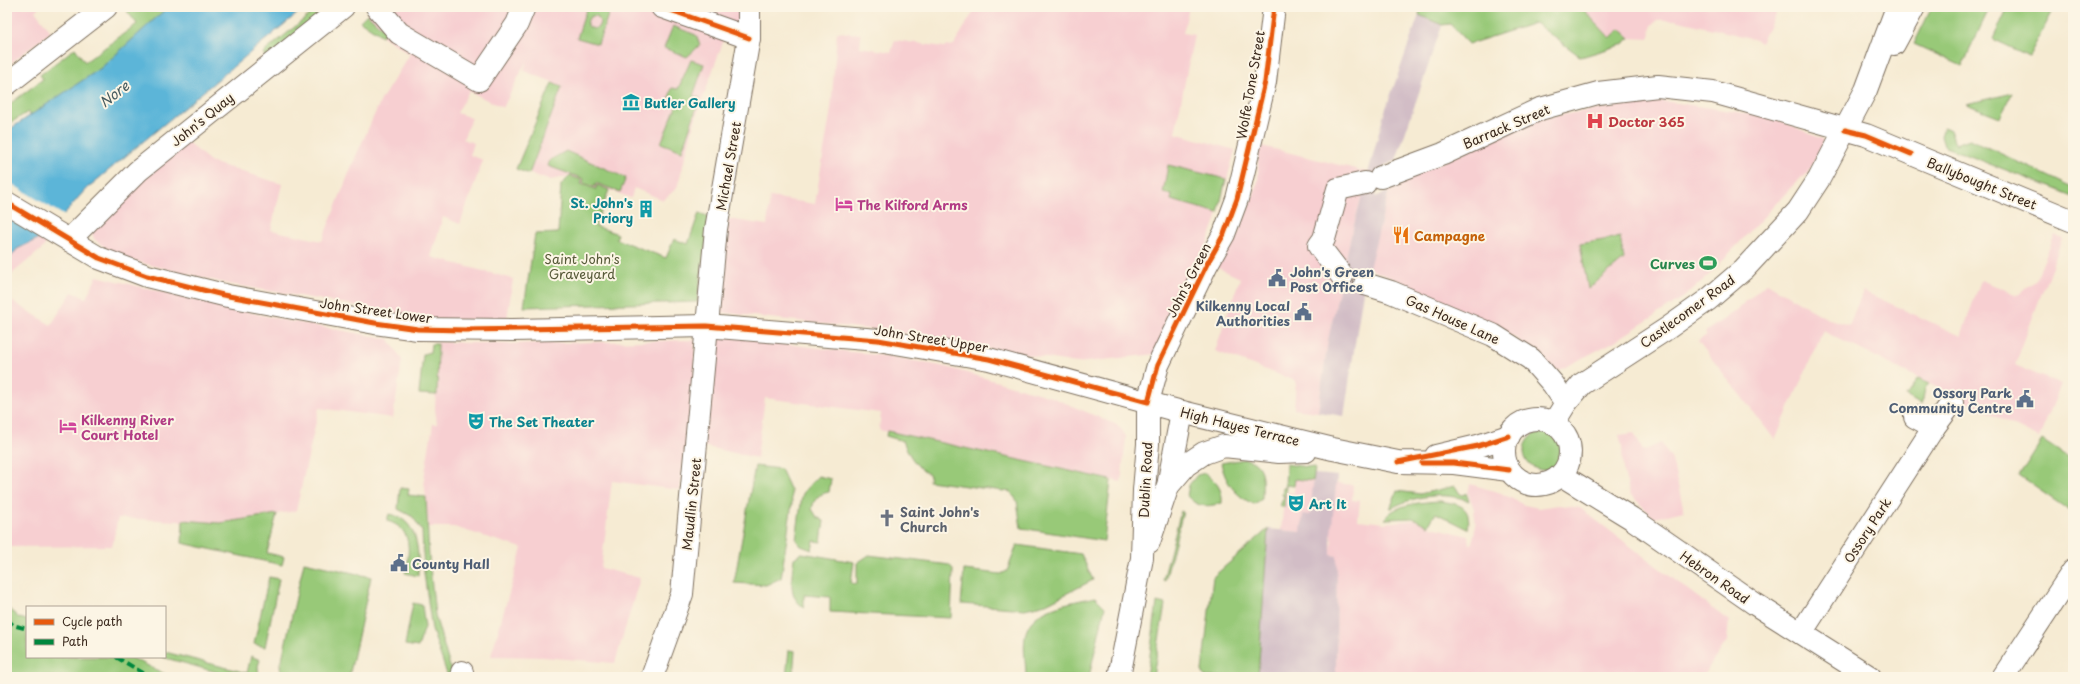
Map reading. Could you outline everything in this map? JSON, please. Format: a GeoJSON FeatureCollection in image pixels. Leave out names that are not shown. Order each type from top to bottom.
{"type":"FeatureCollection","features":[{"type":"Feature","properties":{"kind":"main road"},"geometry":{"type":"LineString","coordinates":[[7,84],[106,7]]}},
{"type":"Feature","properties":{"kind":"main road","name":"John's Quay"},"geometry":{"type":"LineString","coordinates":[[63,237],[138,171],[343,7]]}},
{"type":"Feature","properties":{"kind":"main road"},"geometry":{"type":"LineString","coordinates":[[377,7],[399,33],[479,80],[517,24],[524,7]]}},
{"type":"Feature","properties":{"kind":"main road"},"geometry":{"type":"LineString","coordinates":[[662,7],[749,38]]}},
{"type":"Feature","properties":{"kind":"main road","name":"Michael Street"},"geometry":{"type":"LineString","coordinates":[[706,326],[716,229],[749,38],[749,7]]}},
{"type":"Feature","properties":{"kind":"main road","name":"Wolfe Tone Street"},"geometry":{"type":"LineString","coordinates":[[1246,166],[1265,82],[1274,7]]}},
{"type":"Feature","properties":{"kind":"main road","name":"Castlecomer Road"},"geometry":{"type":"LineString","coordinates":[[1870,82],[1897,7]]}},
{"type":"Feature","properties":{"kind":"main road","name":"Castlecomer Road"},"geometry":{"type":"LineString","coordinates":[[1553,424],[1566,403],[1582,384],[1668,328],[1709,299],[1744,269],[1798,211],[1819,179],[1870,82],[1904,28],[1914,7]]}},
{"type":"Feature","properties":{"kind":"main road","name":"Barrack Street"},"geometry":{"type":"LineString","coordinates":[[1342,276],[1319,246],[1324,239],[1338,189],[1373,180],[1443,154],[1540,109],[1598,92],[1658,86],[1713,92],[1819,121],[1845,130]]}},
{"type":"Feature","properties":{"kind":"main road","name":"Ballybought Street"},"geometry":{"type":"LineString","coordinates":[[1845,130],[1866,135],[2073,221]]}},
{"type":"Feature","properties":{"kind":"main road","name":"John's Green"},"geometry":{"type":"LineString","coordinates":[[1148,402],[1158,365],[1207,264],[1224,234],[1237,199],[1246,166]]}},
{"type":"Feature","properties":{"kind":"main road","name":"John Street Lower"},"geometry":{"type":"LineString","coordinates":[[7,203],[99,258],[147,276],[228,296],[374,323],[418,329],[459,330],[706,326]]}},
{"type":"Feature","properties":{"kind":"main road","name":"Gas House Lane"},"geometry":{"type":"LineString","coordinates":[[1365,284],[1391,292],[1493,335],[1531,359],[1553,384],[1566,403]]}},
{"type":"Feature","properties":{"kind":"main road","name":"John Street Upper"},"geometry":{"type":"LineString","coordinates":[[706,326],[878,340],[989,359],[1148,402]]}},
{"type":"Feature","properties":{"kind":"main road","name":"Maudlin Street"},"geometry":{"type":"LineString","coordinates":[[652,677],[682,594],[697,449],[706,326]]}},
{"type":"Feature","properties":{"kind":"main road","name":"High Hayes Terrace"},"geometry":{"type":"LineString","coordinates":[[1148,402],[1182,412],[1333,449]]}},
{"type":"Feature","properties":{"kind":"main road","name":"Dublin Road"},"geometry":{"type":"LineString","coordinates":[[1142,558],[1144,490],[1148,444],[1148,402]]}},
{"type":"Feature","properties":{"kind":"main road","name":"Ossory Park"},"geometry":{"type":"LineString","coordinates":[[1801,633],[1934,427],[1952,403]]}},
{"type":"Feature","properties":{"kind":"main road","name":"Dublin Road"},"geometry":{"type":"LineString","coordinates":[[1119,677],[1142,558],[1168,486],[1182,412]]}},
{"type":"Feature","properties":{"kind":"main road"},"geometry":{"type":"LineString","coordinates":[[1915,417],[1934,427]]}},
{"type":"Feature","properties":{"kind":"main road"},"geometry":{"type":"LineString","coordinates":[[1531,420],[1542,420],[1553,424],[1560,430],[1569,447],[1568,462],[1561,475],[1544,485],[1524,483],[1509,470],[1505,460],[1504,450],[1509,436],[1521,424],[1531,420]]}},
{"type":"Feature","properties":{"kind":"main road"},"geometry":{"type":"LineString","coordinates":[[1398,462],[1478,446],[1509,436]]}},
{"type":"Feature","properties":{"kind":"main road"},"geometry":{"type":"LineString","coordinates":[[1168,486],[1186,465],[1204,453],[1224,446],[1279,452],[1333,449],[1398,462],[1454,464],[1509,470]]}},
{"type":"Feature","properties":{"kind":"main road","name":"Hebron Road"},"geometry":{"type":"LineString","coordinates":[[1561,475],[1631,518],[1755,604],[1870,677]]}},
{"type":"Feature","properties":{"kind":"main road"},"geometry":{"type":"LineString","coordinates":[[2003,677],[2073,571]]}},
{"type":"Feature","properties":{"kind":"shaded area"},"geometry":{"type":"Polygon","coordinates":[[[7,7],[39,7],[35,11],[51,32],[7,66],[7,7]]]}},
{"type":"Feature","properties":{"kind":"shaded area"},"geometry":{"type":"Polygon","coordinates":[[[375,7],[643,7],[724,39],[695,120],[677,188],[663,200],[634,188],[631,198],[598,186],[596,189],[581,184],[570,176],[550,180],[516,169],[553,82],[524,71],[527,60],[503,108],[469,91],[457,113],[472,118],[463,139],[474,143],[470,155],[483,160],[460,224],[443,217],[431,257],[513,279],[507,319],[441,320],[229,284],[117,257],[94,239],[92,233],[143,176],[186,141],[211,162],[282,184],[271,230],[322,241],[355,158],[381,100],[410,54],[360,21],[375,7]]]}},
{"type":"Feature","properties":{"kind":"shaded area"},"geometry":{"type":"Polygon","coordinates":[[[673,7],[740,7],[740,17],[736,28],[673,7]]]}},
{"type":"Feature","properties":{"kind":"shaded area"},"geometry":{"type":"Polygon","coordinates":[[[976,7],[1189,7],[1183,33],[1194,35],[1175,133],[1235,150],[1216,220],[1204,252],[1155,354],[1077,363],[929,339],[920,335],[709,311],[728,219],[767,225],[770,197],[815,204],[831,109],[837,32],[861,34],[860,47],[891,52],[895,40],[944,47],[954,45],[976,7]]]}},
{"type":"Feature","properties":{"kind":"shaded area"},"geometry":{"type":"Polygon","coordinates":[[[1421,7],[1779,7],[1761,43],[1751,38],[1675,20],[1658,20],[1652,25],[1648,39],[1630,38],[1621,45],[1581,57],[1535,23],[1469,44],[1450,24],[1442,25],[1419,15],[1421,7]]]}},
{"type":"Feature","properties":{"kind":"shaded area"},"geometry":{"type":"Polygon","coordinates":[[[1419,15],[1442,25],[1396,160],[1384,166],[1375,197],[1389,191],[1363,291],[1344,416],[1318,412],[1328,340],[1350,240],[1384,114],[1419,15]]]}},
{"type":"Feature","properties":{"kind":"shaded area"},"geometry":{"type":"Polygon","coordinates":[[[1656,100],[1772,117],[1824,140],[1808,174],[1799,179],[1711,273],[1684,297],[1617,340],[1554,373],[1517,339],[1426,293],[1368,268],[1391,185],[1541,118],[1656,100]]]}},
{"type":"Feature","properties":{"kind":"shaded area"},"geometry":{"type":"Polygon","coordinates":[[[1258,145],[1368,172],[1350,240],[1328,340],[1318,412],[1294,409],[1296,381],[1215,351],[1240,278],[1214,266],[1235,241],[1253,196],[1258,181],[1258,145]]]}},
{"type":"Feature","properties":{"kind":"shaded area"},"geometry":{"type":"Polygon","coordinates":[[[2055,235],[2062,239],[2015,365],[2061,385],[2039,438],[1823,331],[1775,440],[1698,341],[1707,335],[1705,332],[1735,311],[1767,283],[1826,318],[1849,325],[1863,291],[1961,336],[1981,280],[2018,295],[2035,281],[2055,235]]]}},
{"type":"Feature","properties":{"kind":"shaded area"},"geometry":{"type":"Polygon","coordinates":[[[41,237],[47,241],[42,249],[14,272],[7,282],[7,262],[17,249],[41,237]]]}},
{"type":"Feature","properties":{"kind":"shaded area"},"geometry":{"type":"Polygon","coordinates":[[[97,276],[279,319],[389,339],[402,360],[393,418],[319,408],[296,511],[220,523],[118,518],[112,546],[7,547],[7,298],[51,325],[72,292],[86,298],[97,276]]]}},
{"type":"Feature","properties":{"kind":"shaded area"},"geometry":{"type":"Polygon","coordinates":[[[713,335],[893,357],[946,367],[1051,397],[1117,425],[1122,430],[1126,437],[1121,482],[879,430],[881,413],[765,398],[757,458],[702,446],[713,335]]]}},
{"type":"Feature","properties":{"kind":"shaded area"},"geometry":{"type":"Polygon","coordinates":[[[695,340],[694,389],[680,490],[612,481],[601,568],[640,578],[615,663],[543,657],[491,656],[522,548],[454,527],[429,527],[424,479],[433,424],[437,424],[435,409],[438,342],[502,344],[695,340]]]}},
{"type":"Feature","properties":{"kind":"shaded area"},"geometry":{"type":"Polygon","coordinates":[[[1634,433],[1643,451],[1661,443],[1672,460],[1684,511],[1654,518],[1630,494],[1623,469],[1622,446],[1619,435],[1634,433]]]}},
{"type":"Feature","properties":{"kind":"shaded area"},"geometry":{"type":"Polygon","coordinates":[[[1314,474],[1337,476],[1331,534],[1331,555],[1337,556],[1336,677],[1258,677],[1268,529],[1301,532],[1303,514],[1310,515],[1314,474]]]}},
{"type":"Feature","properties":{"kind":"shaded area"},"geometry":{"type":"Polygon","coordinates":[[[1337,476],[1336,483],[1353,485],[1352,500],[1360,501],[1358,520],[1384,523],[1415,520],[1428,526],[1468,536],[1469,544],[1472,543],[1476,525],[1474,509],[1468,493],[1470,484],[1501,493],[1524,505],[1539,508],[1559,505],[1580,508],[1729,621],[1727,641],[1702,677],[1336,677],[1337,556],[1331,555],[1332,535],[1281,530],[1285,492],[1294,493],[1295,479],[1337,476]]]}},
{"type":"Feature","properties":{"kind":"green space"},"geometry":{"type":"Polygon","coordinates":[[[132,7],[168,7],[101,68],[30,116],[28,112],[7,125],[7,106],[43,79],[40,75],[75,48],[85,62],[137,24],[127,11],[132,7]]]}},
{"type":"Feature","properties":{"kind":"green space"},"geometry":{"type":"Polygon","coordinates":[[[319,7],[325,11],[267,59],[263,53],[319,7]]]}},
{"type":"Feature","properties":{"kind":"green space"},"geometry":{"type":"Polygon","coordinates":[[[587,7],[610,9],[598,44],[577,38],[587,7]],[[592,16],[589,19],[589,27],[594,29],[599,26],[600,21],[597,16],[592,16]]]}},
{"type":"Feature","properties":{"kind":"green space"},"geometry":{"type":"Polygon","coordinates":[[[1421,7],[1581,7],[1610,38],[1620,29],[1630,38],[1621,45],[1581,57],[1535,23],[1469,44],[1450,24],[1442,25],[1419,15],[1421,7]]]}},
{"type":"Feature","properties":{"kind":"green space"},"geometry":{"type":"Polygon","coordinates":[[[1932,7],[1990,7],[1962,66],[1914,44],[1932,7]]]}},
{"type":"Feature","properties":{"kind":"green space"},"geometry":{"type":"Polygon","coordinates":[[[2008,7],[2055,7],[2029,56],[1993,39],[2008,7]]]}},
{"type":"Feature","properties":{"kind":"green space"},"geometry":{"type":"Polygon","coordinates":[[[367,14],[386,31],[382,36],[360,21],[367,14]]]}},
{"type":"Feature","properties":{"kind":"green space"},"geometry":{"type":"Polygon","coordinates":[[[673,26],[696,35],[700,45],[687,57],[664,48],[673,26]]]}},
{"type":"Feature","properties":{"kind":"green space"},"geometry":{"type":"Polygon","coordinates":[[[691,60],[704,64],[693,96],[700,98],[682,151],[661,143],[678,102],[669,98],[672,88],[678,89],[691,60]]]}},
{"type":"Feature","properties":{"kind":"green space"},"geometry":{"type":"Polygon","coordinates":[[[552,83],[562,87],[529,174],[516,169],[552,83]]]}},
{"type":"Feature","properties":{"kind":"green space"},"geometry":{"type":"Polygon","coordinates":[[[2013,93],[2000,117],[1966,104],[2013,93]]]}},
{"type":"Feature","properties":{"kind":"green space"},"geometry":{"type":"Polygon","coordinates":[[[1944,127],[1950,130],[1955,144],[1970,139],[2073,188],[2073,196],[1944,146],[1941,136],[1944,127]]]}},
{"type":"Feature","properties":{"kind":"green space"},"geometry":{"type":"Polygon","coordinates":[[[566,151],[626,178],[620,192],[596,183],[595,187],[583,183],[584,179],[548,166],[550,160],[566,151]]]}},
{"type":"Feature","properties":{"kind":"green space"},"geometry":{"type":"Polygon","coordinates":[[[1168,165],[1226,179],[1218,213],[1171,200],[1172,195],[1163,193],[1168,165]]]}},
{"type":"Feature","properties":{"kind":"green space","name":"Saint John's Graveyard"},"geometry":{"type":"Polygon","coordinates":[[[570,176],[582,180],[581,184],[596,189],[597,185],[609,190],[595,226],[618,234],[616,239],[666,258],[674,239],[688,244],[699,213],[710,217],[697,302],[524,307],[535,234],[558,233],[561,185],[570,176]]]}},
{"type":"Feature","properties":{"kind":"green space"},"geometry":{"type":"Polygon","coordinates":[[[1620,237],[1624,259],[1588,289],[1580,244],[1620,237]]]}},
{"type":"Feature","properties":{"kind":"green space"},"geometry":{"type":"Polygon","coordinates":[[[431,344],[438,344],[437,395],[419,394],[423,354],[430,352],[431,344]]]}},
{"type":"Feature","properties":{"kind":"green space"},"geometry":{"type":"Polygon","coordinates":[[[1918,379],[1929,384],[1925,388],[1921,405],[1906,396],[1918,379]]]}},
{"type":"Feature","properties":{"kind":"green space"},"geometry":{"type":"Polygon","coordinates":[[[887,431],[1111,480],[1104,541],[1021,528],[1017,501],[1011,492],[929,481],[930,475],[921,469],[914,461],[903,441],[886,436],[887,431]]]}},
{"type":"Feature","properties":{"kind":"green space"},"geometry":{"type":"Polygon","coordinates":[[[1539,432],[1547,432],[1557,437],[1561,444],[1561,458],[1557,465],[1547,470],[1539,470],[1529,465],[1527,462],[1524,455],[1524,447],[1529,437],[1532,435],[1539,432]]]}},
{"type":"Feature","properties":{"kind":"green space"},"geometry":{"type":"Polygon","coordinates":[[[2042,440],[2072,460],[2070,463],[2073,465],[2073,513],[2019,476],[2042,440]]]}},
{"type":"Feature","properties":{"kind":"green space"},"geometry":{"type":"Polygon","coordinates":[[[1245,459],[1257,464],[1260,469],[1262,479],[1262,499],[1254,504],[1242,497],[1232,488],[1225,476],[1221,463],[1245,459]]]}},
{"type":"Feature","properties":{"kind":"green space"},"geometry":{"type":"Polygon","coordinates":[[[1286,464],[1315,468],[1313,481],[1295,479],[1294,486],[1286,485],[1284,507],[1280,506],[1284,496],[1282,495],[1283,488],[1285,488],[1286,464]]]}},
{"type":"Feature","properties":{"kind":"green space"},"geometry":{"type":"Polygon","coordinates":[[[755,466],[781,469],[791,491],[792,503],[781,578],[766,585],[734,583],[755,466]]]}},
{"type":"Feature","properties":{"kind":"green space"},"geometry":{"type":"Polygon","coordinates":[[[1205,473],[1220,489],[1222,503],[1203,506],[1195,503],[1187,496],[1189,485],[1197,475],[1205,473]]]}},
{"type":"Feature","properties":{"kind":"green space"},"geometry":{"type":"Polygon","coordinates":[[[818,476],[831,479],[829,492],[819,496],[813,505],[812,509],[817,517],[824,521],[821,542],[814,541],[812,550],[801,546],[796,540],[802,496],[805,490],[818,476]]]}},
{"type":"Feature","properties":{"kind":"green space"},"geometry":{"type":"Polygon","coordinates":[[[1455,486],[1460,494],[1464,495],[1466,493],[1469,501],[1450,496],[1429,496],[1408,501],[1390,509],[1397,491],[1420,494],[1455,486]]]}},
{"type":"Feature","properties":{"kind":"green space"},"geometry":{"type":"Polygon","coordinates":[[[400,488],[409,489],[408,495],[426,497],[429,557],[435,615],[453,677],[448,677],[432,630],[424,573],[422,531],[413,517],[398,509],[400,488]]]}},
{"type":"Feature","properties":{"kind":"green space"},"geometry":{"type":"Polygon","coordinates":[[[1440,501],[1453,503],[1466,510],[1469,521],[1468,529],[1436,513],[1428,526],[1413,518],[1385,519],[1394,510],[1402,507],[1418,503],[1440,501]]]}},
{"type":"Feature","properties":{"kind":"green space"},"geometry":{"type":"Polygon","coordinates":[[[1181,511],[1183,512],[1165,581],[1163,580],[1181,511]]]}},
{"type":"Feature","properties":{"kind":"green space"},"geometry":{"type":"Polygon","coordinates":[[[277,514],[267,553],[284,557],[282,565],[182,543],[183,520],[220,523],[277,514]]]}},
{"type":"Feature","properties":{"kind":"green space"},"geometry":{"type":"Polygon","coordinates":[[[389,514],[399,517],[412,529],[417,547],[418,576],[405,573],[408,557],[408,542],[401,529],[395,524],[387,521],[389,514]]]}},
{"type":"Feature","properties":{"kind":"green space"},"geometry":{"type":"Polygon","coordinates":[[[1268,529],[1258,677],[1205,677],[1202,671],[1213,577],[1268,529]]]}},
{"type":"Feature","properties":{"kind":"green space"},"geometry":{"type":"Polygon","coordinates":[[[1017,545],[1081,554],[1093,580],[1046,604],[1025,609],[961,604],[964,570],[1001,574],[1007,571],[1017,545]]]}},
{"type":"Feature","properties":{"kind":"green space"},"geometry":{"type":"Polygon","coordinates":[[[802,553],[854,562],[851,583],[857,584],[857,563],[869,555],[950,565],[953,570],[951,618],[830,612],[830,597],[804,595],[804,607],[795,598],[792,585],[794,558],[802,553]]]}},
{"type":"Feature","properties":{"kind":"green space"},"geometry":{"type":"Polygon","coordinates":[[[304,562],[371,577],[349,677],[284,677],[280,668],[304,562]]]}},
{"type":"Feature","properties":{"kind":"green space"},"geometry":{"type":"Polygon","coordinates":[[[269,577],[279,579],[265,647],[254,644],[269,577]]]}},
{"type":"Feature","properties":{"kind":"green space"},"geometry":{"type":"Polygon","coordinates":[[[1095,597],[1105,607],[1089,677],[1026,677],[1024,642],[1028,627],[1034,619],[1043,612],[1064,604],[1095,597]]]}},
{"type":"Feature","properties":{"kind":"green space"},"geometry":{"type":"Polygon","coordinates":[[[1157,602],[1165,604],[1153,677],[1147,677],[1157,602]]]}},
{"type":"Feature","properties":{"kind":"green space"},"geometry":{"type":"Polygon","coordinates":[[[413,603],[422,605],[425,627],[418,647],[405,645],[413,603]]]}},
{"type":"Feature","properties":{"kind":"green space"},"geometry":{"type":"Polygon","coordinates":[[[7,607],[19,618],[26,620],[26,658],[132,658],[171,677],[7,677],[7,607]]]}},
{"type":"Feature","properties":{"kind":"green space"},"geometry":{"type":"Polygon","coordinates":[[[789,650],[795,651],[793,677],[786,677],[789,650]]]}},
{"type":"Feature","properties":{"kind":"green space"},"geometry":{"type":"Polygon","coordinates":[[[166,652],[247,673],[251,656],[260,660],[258,666],[259,677],[234,677],[166,658],[166,652]]]}},
{"type":"Feature","properties":{"kind":"water","name":"Nore"},"geometry":{"type":"Polygon","coordinates":[[[168,7],[305,7],[85,190],[46,235],[17,249],[7,262],[7,131],[101,68],[168,7]]]}},
{"type":"Feature","properties":{"kind":"pier"},"geometry":{"type":"Polygon","coordinates":[[[7,181],[65,216],[47,236],[41,237],[7,217],[7,181]]]}},
{"type":"Feature","properties":{"kind":"marked path"},"geometry":{"type":"LineString","coordinates":[[7,619],[13,625],[26,629]]}},
{"type":"Feature","properties":{"kind":"marked path"},"geometry":{"type":"LineString","coordinates":[[118,658],[150,677]]}},
{"type":"Feature","properties":{"kind":"cycle path"},"geometry":{"type":"LineString","coordinates":[[662,7],[749,38]]}},
{"type":"Feature","properties":{"kind":"cycle path"},"geometry":{"type":"LineString","coordinates":[[7,203],[99,258],[147,276],[223,295],[375,323],[418,329],[465,330],[706,326],[878,340],[989,359],[1148,402],[1158,365],[1207,264],[1224,234],[1237,199],[1265,82],[1274,7]]}},
{"type":"Feature","properties":{"kind":"cycle path"},"geometry":{"type":"LineString","coordinates":[[1845,130],[1866,135],[1911,154]]}},
{"type":"Feature","properties":{"kind":"cycle path"},"geometry":{"type":"LineString","coordinates":[[1398,462],[1478,446],[1509,436]]}},
{"type":"Feature","properties":{"kind":"cycle path"},"geometry":{"type":"LineString","coordinates":[[1422,463],[1454,463],[1509,470]]}},
{"type":"Feature","properties":{"kind":"place","name":"Butler Gallery"},"geometry":{"type":"Point","coordinates":[631,102]}},
{"type":"Feature","properties":{"kind":"place","name":"Doctor 365"},"geometry":{"type":"Point","coordinates":[1595,121]}},
{"type":"Feature","properties":{"kind":"place","name":"The Kilford Arms"},"geometry":{"type":"Point","coordinates":[844,204]}},
{"type":"Feature","properties":{"kind":"place","name":"St. John's Priory"},"geometry":{"type":"Point","coordinates":[646,209]}},
{"type":"Feature","properties":{"kind":"place","name":"Campagne"},"geometry":{"type":"Point","coordinates":[1401,235]}},
{"type":"Feature","properties":{"kind":"place","name":"Curves"},"geometry":{"type":"Point","coordinates":[1708,263]}},
{"type":"Feature","properties":{"kind":"place","name":"John's Green Post Office"},"geometry":{"type":"Point","coordinates":[1277,278]}},
{"type":"Feature","properties":{"kind":"place","name":"Kilkenny Local Authorities"},"geometry":{"type":"Point","coordinates":[1303,312]}},
{"type":"Feature","properties":{"kind":"place","name":"Ossory Park Community Centre"},"geometry":{"type":"Point","coordinates":[2025,399]}},
{"type":"Feature","properties":{"kind":"place","name":"The Set Theater"},"geometry":{"type":"Point","coordinates":[476,421]}},
{"type":"Feature","properties":{"kind":"place","name":"Kilkenny River Court Hotel"},"geometry":{"type":"Point","coordinates":[68,426]}},
{"type":"Feature","properties":{"kind":"place","name":"Art It"},"geometry":{"type":"Point","coordinates":[1296,503]}},
{"type":"Feature","properties":{"kind":"place","name":"Saint John's Church"},"geometry":{"type":"Point","coordinates":[887,518]}},
{"type":"Feature","properties":{"kind":"place","name":"County Hall"},"geometry":{"type":"Point","coordinates":[399,563]}}]}
